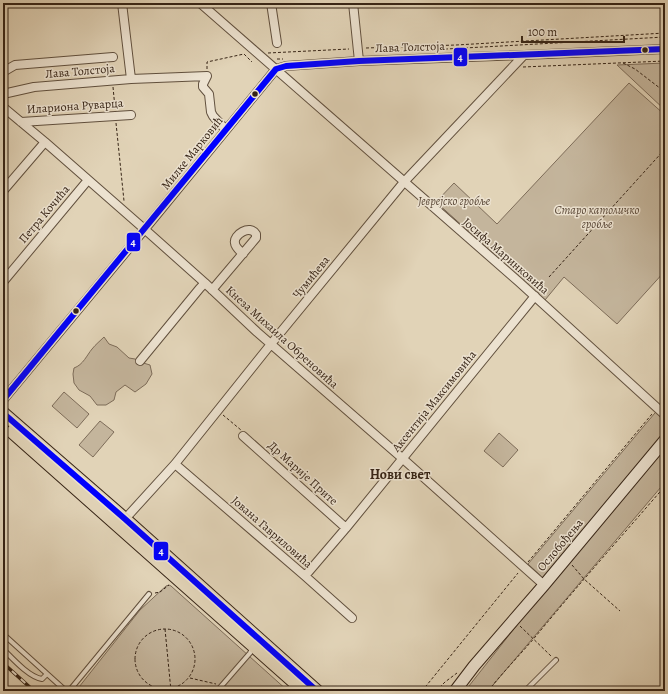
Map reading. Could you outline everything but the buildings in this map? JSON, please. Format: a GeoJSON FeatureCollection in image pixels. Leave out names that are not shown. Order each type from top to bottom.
{"type":"FeatureCollection","features":[{"type":"Feature","properties":{"kind":"main road"},"geometry":{"type":"LineString","coordinates":[[3,413],[125,519],[317,691]]}},
{"type":"Feature","properties":{"kind":"main road"},"geometry":{"type":"LineString","coordinates":[[3,424],[304,691]]}},
{"type":"Feature","properties":{"kind":"street"},"geometry":{"type":"LineString","coordinates":[[122,3],[131,79]]}},
{"type":"Feature","properties":{"kind":"street","name":"Јосифа Маринковића"},"geometry":{"type":"LineString","coordinates":[[200,3],[535,296],[665,415]]}},
{"type":"Feature","properties":{"kind":"street"},"geometry":{"type":"LineString","coordinates":[[271,3],[277,43]]}},
{"type":"Feature","properties":{"kind":"street"},"geometry":{"type":"LineString","coordinates":[[353,3],[359,61]]}},
{"type":"Feature","properties":{"kind":"street","name":"Лава Толстоја"},"geometry":{"type":"LineString","coordinates":[[276,69],[286,66],[359,61],[665,49]]}},
{"type":"Feature","properties":{"kind":"street","name":"Чумићева"},"geometry":{"type":"LineString","coordinates":[[125,519],[175,464],[404,182],[524,55]]}},
{"type":"Feature","properties":{"kind":"street"},"geometry":{"type":"LineString","coordinates":[[3,72],[14,65],[113,57]]}},
{"type":"Feature","properties":{"kind":"street","name":"Милке Марковић"},"geometry":{"type":"LineString","coordinates":[[3,400],[145,230],[276,69]]}},
{"type":"Feature","properties":{"kind":"street"},"geometry":{"type":"LineString","coordinates":[[207,76],[203,87],[210,96],[212,116],[226,130]]}},
{"type":"Feature","properties":{"kind":"street","name":"Лава Толстоја"},"geometry":{"type":"LineString","coordinates":[[3,94],[34,87],[131,79],[207,76]]}},
{"type":"Feature","properties":{"kind":"street","name":"Кнеза Михаила Обреновића"},"geometry":{"type":"LineString","coordinates":[[3,107],[45,142],[205,283],[257,332],[402,458],[544,585]]}},
{"type":"Feature","properties":{"kind":"street","name":"Илариона Руварца"},"geometry":{"type":"LineString","coordinates":[[21,122],[131,115]]}},
{"type":"Feature","properties":{"kind":"street"},"geometry":{"type":"LineString","coordinates":[[3,191],[45,142]]}},
{"type":"Feature","properties":{"kind":"street","name":"Петра Кочића"},"geometry":{"type":"LineString","coordinates":[[3,282],[88,180]]}},
{"type":"Feature","properties":{"kind":"street"},"geometry":{"type":"LineString","coordinates":[[212,290],[243,254]]}},
{"type":"Feature","properties":{"kind":"street"},"geometry":{"type":"LineString","coordinates":[[140,361],[205,283]]}},
{"type":"Feature","properties":{"kind":"street","name":"Аксентија Максимовића"},"geometry":{"type":"LineString","coordinates":[[305,576],[346,528],[535,296]]}},
{"type":"Feature","properties":{"kind":"street","name":"Др Марије Прите"},"geometry":{"type":"LineString","coordinates":[[243,436],[346,528]]}},
{"type":"Feature","properties":{"kind":"street","name":"Ослобођења"},"geometry":{"type":"LineString","coordinates":[[450,691],[474,666],[544,585],[665,440]]}},
{"type":"Feature","properties":{"kind":"street","name":"Јована Гавриловића"},"geometry":{"type":"LineString","coordinates":[[175,464],[352,618]]}},
{"type":"Feature","properties":{"kind":"street","name":"Ослобођења"},"geometry":{"type":"LineString","coordinates":[[455,691],[474,666]]}},
{"type":"Feature","properties":{"kind":"lane"},"geometry":{"type":"LineString","coordinates":[[3,634],[67,691],[149,594]]}},
{"type":"Feature","properties":{"kind":"lane"},"geometry":{"type":"LineString","coordinates":[[217,691],[250,653],[253,646]]}},
{"type":"Feature","properties":{"kind":"lane"},"geometry":{"type":"LineString","coordinates":[[3,649],[38,679],[42,679],[47,674]]}},
{"type":"Feature","properties":{"kind":"lane"},"geometry":{"type":"LineString","coordinates":[[525,691],[556,660]]}},
{"type":"Feature","properties":{"kind":"path"},"geometry":{"type":"LineString","coordinates":[[270,56],[266,53],[472,44],[665,32]]}},
{"type":"Feature","properties":{"kind":"path"},"geometry":{"type":"LineString","coordinates":[[405,51],[665,37]]}},
{"type":"Feature","properties":{"kind":"path"},"geometry":{"type":"LineString","coordinates":[[207,76],[207,62],[244,54],[252,62]]}},
{"type":"Feature","properties":{"kind":"path"},"geometry":{"type":"LineString","coordinates":[[275,59],[288,58]]}},
{"type":"Feature","properties":{"kind":"path"},"geometry":{"type":"LineString","coordinates":[[512,67],[665,61]]}},
{"type":"Feature","properties":{"kind":"path"},"geometry":{"type":"LineString","coordinates":[[623,62],[635,69],[665,92]]}},
{"type":"Feature","properties":{"kind":"path"},"geometry":{"type":"LineString","coordinates":[[112,81],[125,213]]}},
{"type":"Feature","properties":{"kind":"path"},"geometry":{"type":"LineString","coordinates":[[549,277],[665,149]]}},
{"type":"Feature","properties":{"kind":"path"},"geometry":{"type":"LineString","coordinates":[[422,691],[523,567],[665,398]]}},
{"type":"Feature","properties":{"kind":"path"},"geometry":{"type":"LineString","coordinates":[[218,411],[241,429],[243,436]]}},
{"type":"Feature","properties":{"kind":"path"},"geometry":{"type":"LineString","coordinates":[[488,691],[500,675],[665,486]]}},
{"type":"Feature","properties":{"kind":"path"},"geometry":{"type":"LineString","coordinates":[[566,559],[584,579],[620,611]]}},
{"type":"Feature","properties":{"kind":"path"},"geometry":{"type":"LineString","coordinates":[[149,594],[160,592],[171,583]]}},
{"type":"Feature","properties":{"kind":"path"},"geometry":{"type":"LineString","coordinates":[[514,620],[556,660]]}},
{"type":"Feature","properties":{"kind":"path"},"geometry":{"type":"LineString","coordinates":[[164,629],[171,691]]}},
{"type":"Feature","properties":{"kind":"path"},"geometry":{"type":"LineString","coordinates":[[164,629],[174,630],[188,638],[193,646],[196,661],[189,677],[181,685],[171,689],[159,688],[148,684],[139,675],[135,663],[137,647],[144,637],[154,631],[164,629]]}},
{"type":"Feature","properties":{"kind":"path"},"geometry":{"type":"LineString","coordinates":[[189,677],[248,691]]}},
{"type":"Feature","properties":{"kind":"green space"},"geometry":{"type":"Polygon","coordinates":[[[665,63],[665,110],[617,65],[665,63]]]}},
{"type":"Feature","properties":{"kind":"green space","name":"Старо католичко гробље"},"geometry":{"type":"Polygon","coordinates":[[[629,83],[665,115],[665,271],[617,324],[564,277],[545,300],[436,202],[454,183],[497,224],[629,83]]]}},
{"type":"Feature","properties":{"kind":"green space"},"geometry":{"type":"Polygon","coordinates":[[[104,337],[109,344],[117,347],[129,358],[150,365],[152,374],[146,384],[135,392],[125,385],[116,392],[114,400],[106,405],[97,405],[90,396],[79,390],[74,383],[73,374],[74,368],[82,362],[104,337]]]}},
{"type":"Feature","properties":{"kind":"green space"},"geometry":{"type":"Polygon","coordinates":[[[64,392],[89,414],[77,428],[52,406],[64,392]]]}},
{"type":"Feature","properties":{"kind":"green space"},"geometry":{"type":"Polygon","coordinates":[[[665,401],[665,435],[545,580],[528,564],[665,401]]]}},
{"type":"Feature","properties":{"kind":"green space"},"geometry":{"type":"Polygon","coordinates":[[[100,421],[114,432],[93,457],[79,445],[100,421]]]}},
{"type":"Feature","properties":{"kind":"green space"},"geometry":{"type":"Polygon","coordinates":[[[499,433],[518,450],[503,467],[484,451],[499,433]]]}},
{"type":"Feature","properties":{"kind":"green space"},"geometry":{"type":"Polygon","coordinates":[[[665,447],[665,490],[661,487],[488,691],[465,691],[521,620],[665,447]]]}},
{"type":"Feature","properties":{"kind":"green space"},"geometry":{"type":"Polygon","coordinates":[[[169,585],[288,691],[79,690],[79,687],[140,610],[166,586],[169,585]]]}},
{"type":"Feature","properties":{"kind":"railway"},"geometry":{"type":"LineString","coordinates":[[3,663],[34,691]]}},
{"type":"Feature","properties":{"kind":"transit line","name":"4"},"geometry":{"type":"LineString","coordinates":[[3,400],[276,69],[286,66],[359,61],[665,49]]}},
{"type":"Feature","properties":{"kind":"transit line","name":"4"},"geometry":{"type":"LineString","coordinates":[[3,413],[125,519],[317,691]]}},
{"type":"Feature","properties":{"kind":"district","name":"Нови свет"},"geometry":{"type":"Point","coordinates":[400,474]}},
{"type":"Feature","properties":{"kind":"park label","name":"Јеврејско гробље"},"geometry":{"type":"Point","coordinates":[454,201]}}]}
